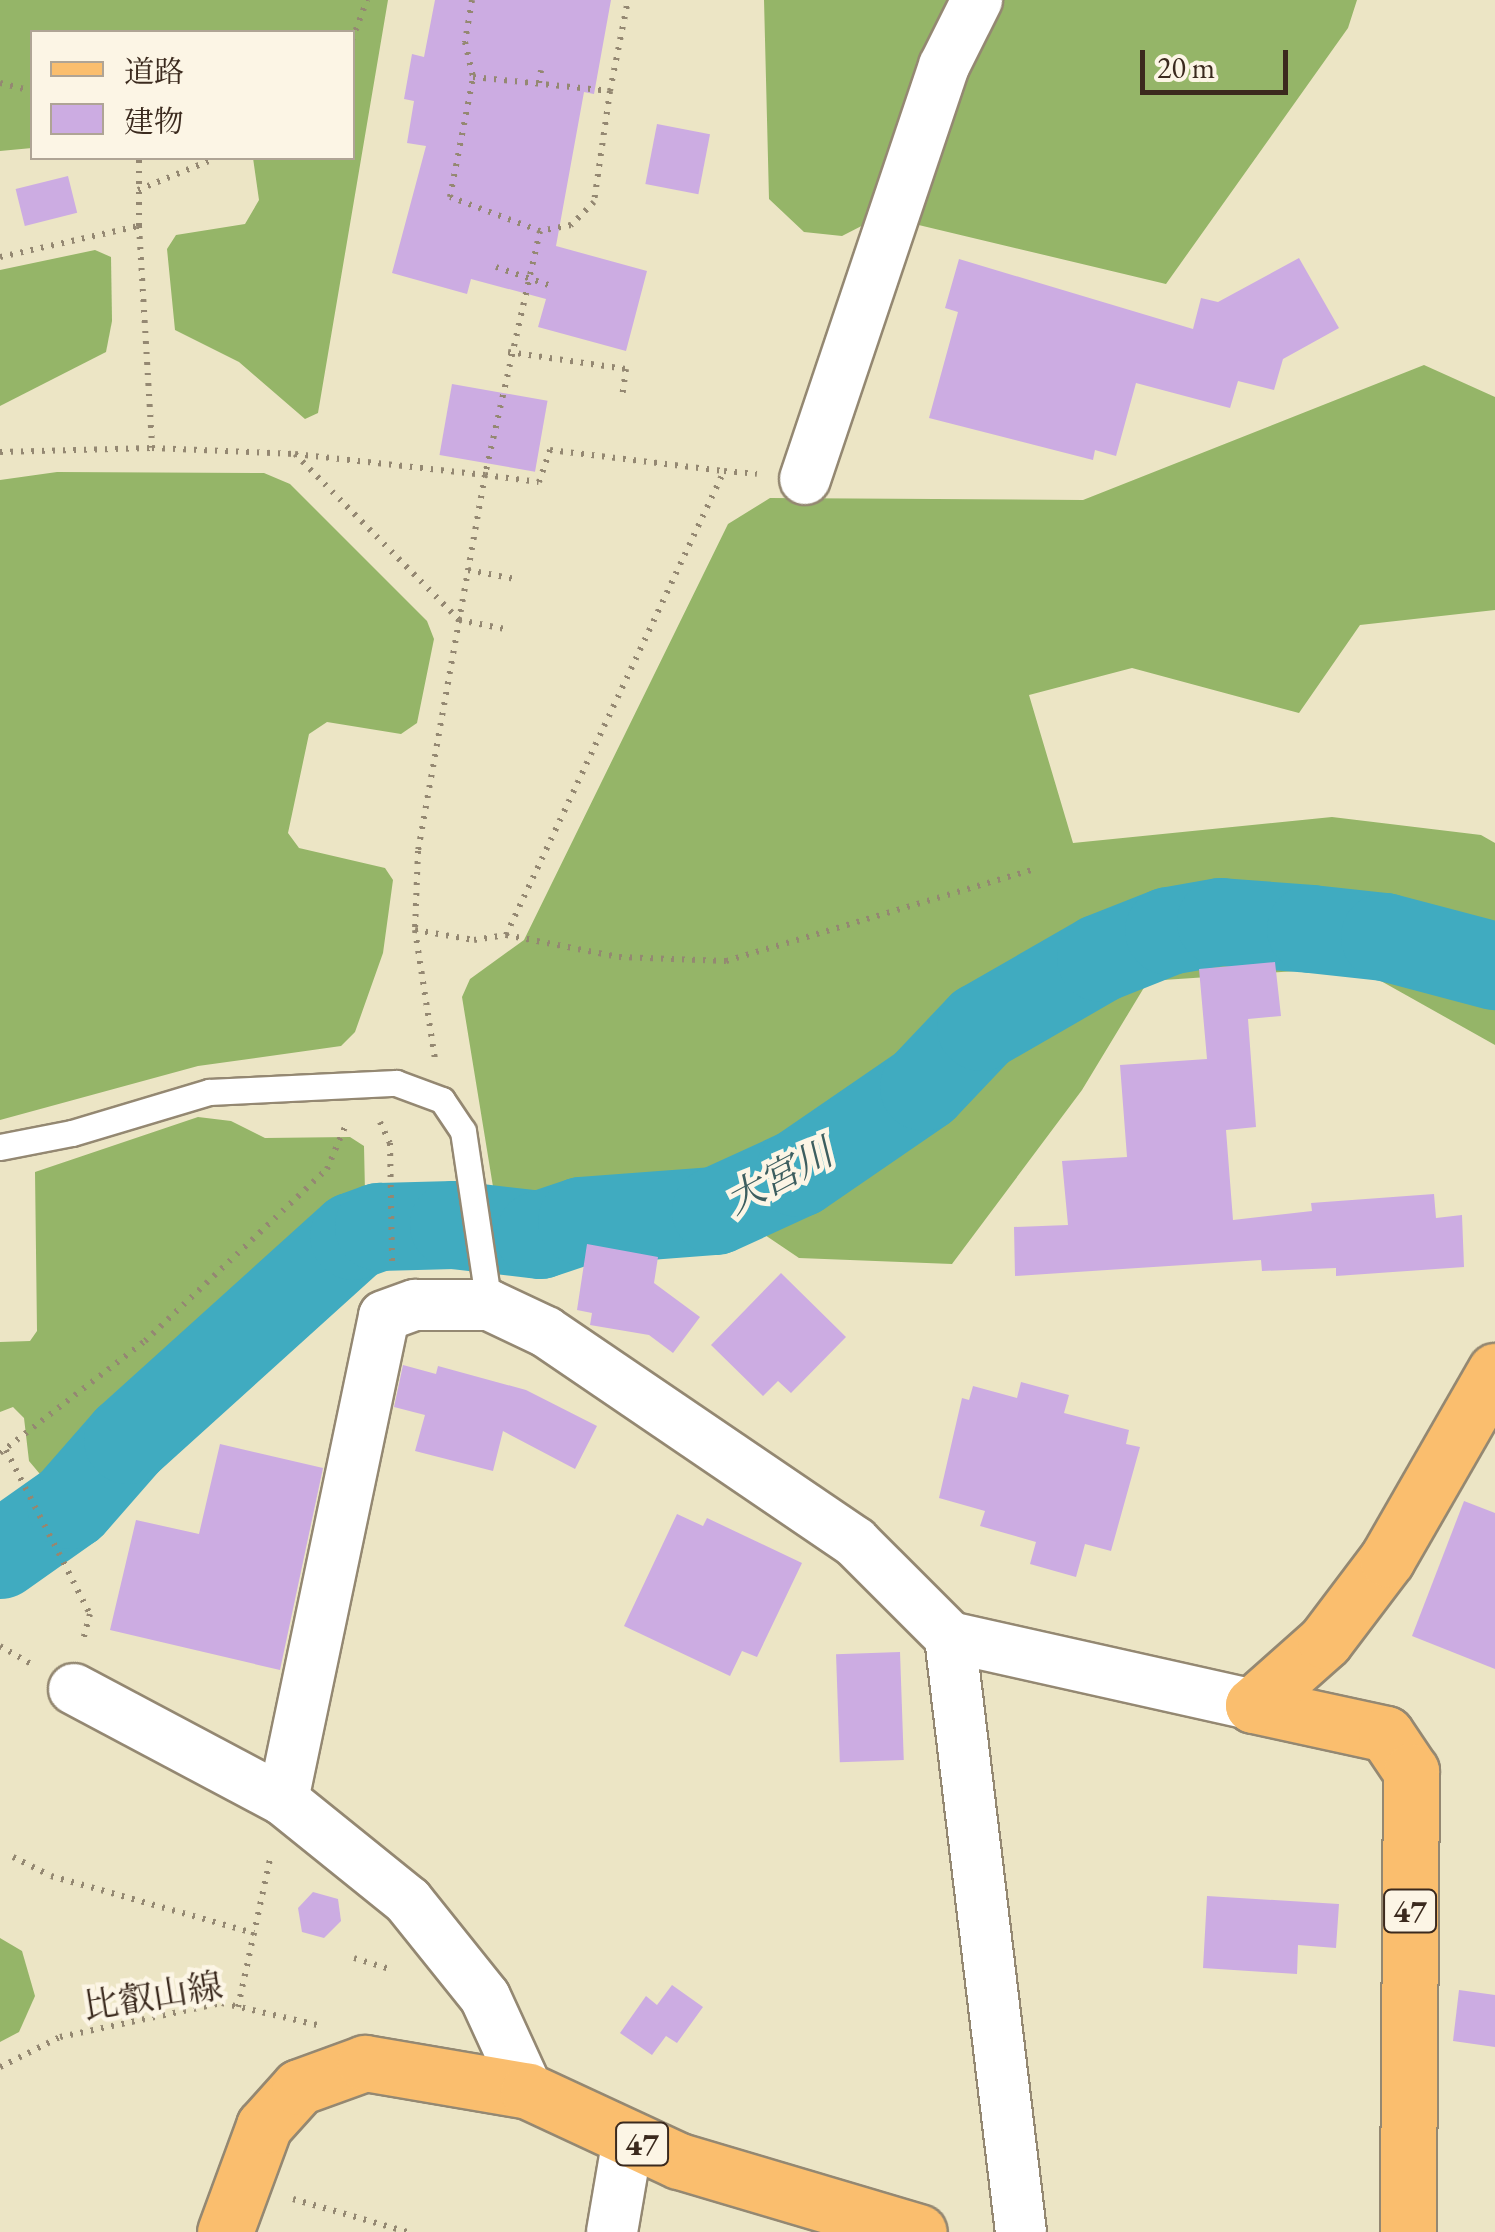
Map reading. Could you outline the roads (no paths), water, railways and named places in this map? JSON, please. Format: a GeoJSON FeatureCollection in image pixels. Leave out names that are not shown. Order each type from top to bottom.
{"type":"FeatureCollection","features":[{"type":"Feature","properties":{"kind":"main road"},"geometry":{"type":"LineString","coordinates":[[1252,1705],[1326,1641],[1387,1558],[1495,1371]]}},
{"type":"Feature","properties":{"kind":"main road","name":"47"},"geometry":{"type":"LineString","coordinates":[[1252,1705],[1386,1734],[1411,1771],[1408,2232]]}},
{"type":"Feature","properties":{"kind":"main road","name":"47"},"geometry":{"type":"LineString","coordinates":[[231,2208],[264,2126],[299,2086],[365,2063],[528,2091],[628,2138],[746,2185],[918,2232]]}},
{"type":"Feature","properties":{"kind":"street"},"geometry":{"type":"LineString","coordinates":[[805,479],[944,66],[977,0]]}},
{"type":"Feature","properties":{"kind":"street"},"geometry":{"type":"LineString","coordinates":[[284,1800],[384,1316],[487,1286],[546,1332],[855,1542],[950,1637],[1252,1705]]}},
{"type":"Feature","properties":{"kind":"street"},"geometry":{"type":"LineString","coordinates":[[950,1637],[1021,2232]]}},
{"type":"Feature","properties":{"kind":"street"},"geometry":{"type":"LineString","coordinates":[[77,1670],[284,1800],[408,1901],[485,1997],[528,2091]]}},
{"type":"Feature","properties":{"kind":"street"},"geometry":{"type":"LineString","coordinates":[[612,2232],[628,2138]]}},
{"type":"Feature","properties":{"kind":"lane"},"geometry":{"type":"LineString","coordinates":[[0,1147],[72,1133],[208,1092],[396,1083],[442,1100],[471,1155],[487,1286]]}},
{"type":"Feature","properties":{"kind":"waterway","name":"大宮川"},"geometry":{"type":"LineString","coordinates":[[0,1555],[71,1505],[128,1440],[354,1236],[379,1227],[454,1225],[540,1235],[582,1221],[716,1211],[799,1173],[924,1087],[981,1027],[1101,958],[1169,931],[1221,922],[1311,929],[1385,937],[1495,966]]}}]}
